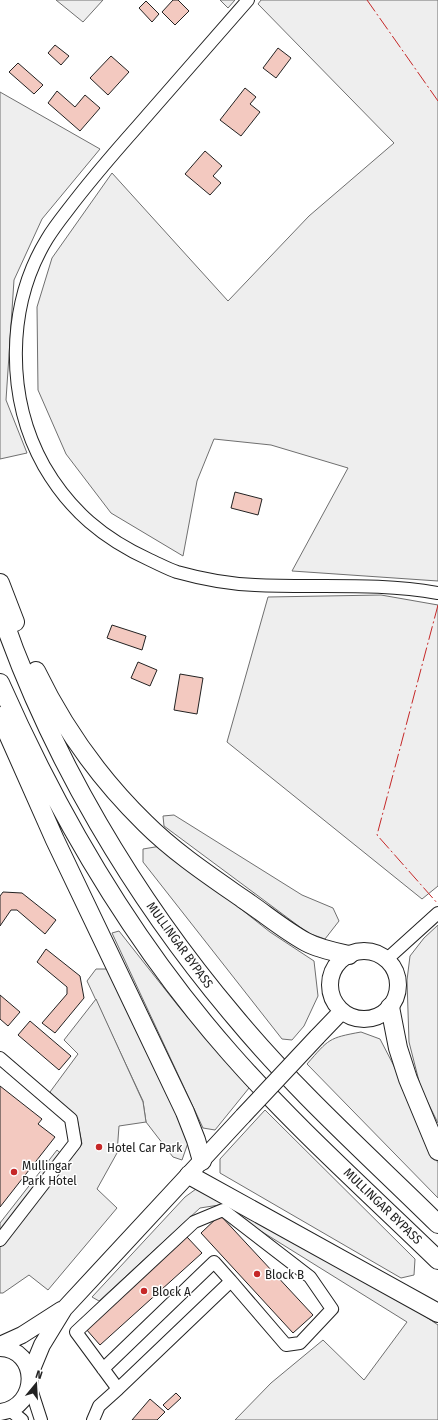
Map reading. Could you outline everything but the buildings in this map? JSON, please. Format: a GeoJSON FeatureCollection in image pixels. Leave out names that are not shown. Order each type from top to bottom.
{"type":"FeatureCollection","features":[{"type":"Feature","properties":{"kind":"highway"},"geometry":{"type":"LineString","coordinates":[[0,583],[25,649],[45,690],[93,763],[146,824],[187,859],[289,931],[307,942],[322,948],[349,955]]}},
{"type":"Feature","properties":{"kind":"highway","name":"MULLINGAR BYPASS"},"geometry":{"type":"LineString","coordinates":[[0,610],[9,636],[45,721],[84,797],[124,867],[174,940],[234,1017],[299,1086],[438,1224]]}},
{"type":"Feature","properties":{"kind":"highway","name":"MULLINGAR BYPASS"},"geometry":{"type":"LineString","coordinates":[[0,683],[51,792],[88,857],[137,935],[177,988],[230,1053],[285,1111],[438,1260]]}},
{"type":"Feature","properties":{"kind":"highway"},"geometry":{"type":"LineString","coordinates":[[0,716],[62,854],[132,998],[185,1112],[202,1160]]}},
{"type":"Feature","properties":{"kind":"highway"},"geometry":{"type":"LineString","coordinates":[[390,1007],[398,1048],[408,1079],[438,1150]]}},
{"type":"Feature","properties":{"kind":"highway"},"geometry":{"type":"LineString","coordinates":[[189,1175],[438,1313]]}},
{"type":"Feature","properties":{"kind":"main road"},"geometry":{"type":"LineString","coordinates":[[359,952],[369,952],[386,960],[394,969],[398,989],[395,999],[390,1007],[381,1014],[372,1018],[356,1018],[342,1011],[333,997],[330,981],[334,970],[340,961],[349,955],[359,952]]}},
{"type":"Feature","properties":{"kind":"main road"},"geometry":{"type":"LineString","coordinates":[[7,1413],[19,1404],[26,1396],[42,1345],[64,1309],[342,1011]]}},
{"type":"Feature","properties":{"kind":"main road"},"geometry":{"type":"LineString","coordinates":[[0,1347],[64,1309]]}},
{"type":"Feature","properties":{"kind":"main road"},"geometry":{"type":"LineString","coordinates":[[0,1347],[21,1357],[26,1365],[30,1380]]}},
{"type":"Feature","properties":{"kind":"street"},"geometry":{"type":"LineString","coordinates":[[248,0],[94,176],[47,238],[26,282],[16,332],[17,383],[21,408],[42,461],[51,478],[84,518],[104,536],[126,549],[174,571],[228,583],[248,585],[333,584],[410,588],[438,593]]}},
{"type":"Feature","properties":{"kind":"street"},"geometry":{"type":"LineString","coordinates":[[386,960],[438,913]]}},
{"type":"Feature","properties":{"kind":"street"},"geometry":{"type":"LineString","coordinates":[[0,1058],[71,1119],[75,1143],[0,1240]]}},
{"type":"Feature","properties":{"kind":"street"},"geometry":{"type":"LineString","coordinates":[[103,1369],[214,1262],[286,1345],[300,1343],[332,1309],[310,1277],[223,1210],[194,1222],[76,1332],[103,1369],[118,1389]]}},
{"type":"Feature","properties":{"kind":"street"},"geometry":{"type":"LineString","coordinates":[[93,1420],[100,1406],[231,1281]]}},
{"type":"Feature","properties":{"kind":"street"},"geometry":{"type":"LineString","coordinates":[[30,1380],[42,1420]]}},
{"type":"Feature","properties":{"kind":"shaded area"},"geometry":{"type":"Polygon","coordinates":[[[56,0],[103,0],[83,22],[56,0]]]}},
{"type":"Feature","properties":{"kind":"shaded area"},"geometry":{"type":"Polygon","coordinates":[[[220,0],[235,0],[228,8],[220,0]]]}},
{"type":"Feature","properties":{"kind":"shaded area"},"geometry":{"type":"Polygon","coordinates":[[[261,0],[438,0],[438,581],[292,571],[348,468],[271,445],[214,439],[197,481],[183,556],[111,513],[66,454],[38,390],[37,307],[52,258],[112,173],[228,301],[309,216],[394,143],[258,4],[261,0]]]}},
{"type":"Feature","properties":{"kind":"shaded area"},"geometry":{"type":"Polygon","coordinates":[[[0,92],[100,149],[42,219],[14,280],[6,400],[27,453],[0,459],[0,92]]]}},
{"type":"Feature","properties":{"kind":"shaded area"},"geometry":{"type":"Polygon","coordinates":[[[381,595],[438,605],[438,886],[422,899],[227,742],[268,597],[381,595]]]}},
{"type":"Feature","properties":{"kind":"shaded area"},"geometry":{"type":"Polygon","coordinates":[[[174,815],[302,895],[333,908],[339,921],[325,939],[308,933],[164,826],[163,816],[174,815]]]}},
{"type":"Feature","properties":{"kind":"shaded area"},"geometry":{"type":"Polygon","coordinates":[[[161,846],[270,932],[314,961],[318,996],[304,1026],[292,1040],[282,1039],[143,862],[143,849],[161,846]]]}},
{"type":"Feature","properties":{"kind":"shaded area"},"geometry":{"type":"Polygon","coordinates":[[[438,925],[438,1123],[421,1089],[409,1042],[407,980],[410,956],[424,938],[438,925]]]}},
{"type":"Feature","properties":{"kind":"shaded area"},"geometry":{"type":"Polygon","coordinates":[[[119,931],[179,1007],[249,1088],[215,1130],[203,1128],[112,933],[119,931]]]}},
{"type":"Feature","properties":{"kind":"shaded area"},"geometry":{"type":"Polygon","coordinates":[[[96,969],[107,969],[189,1140],[182,1160],[173,1157],[146,1122],[143,1101],[87,981],[96,969]]]}},
{"type":"Feature","properties":{"kind":"shaded area","name":"Hotel Car Park"},"geometry":{"type":"Polygon","coordinates":[[[96,999],[143,1102],[146,1122],[119,1126],[117,1153],[97,1189],[117,1208],[48,1290],[29,1275],[3,1293],[0,1293],[0,1223],[57,1150],[69,1161],[82,1144],[77,1118],[50,1092],[78,1054],[64,1040],[96,999]]]}},
{"type":"Feature","properties":{"kind":"shaded area"},"geometry":{"type":"Polygon","coordinates":[[[361,1032],[380,1039],[394,1066],[438,1163],[438,1198],[307,1064],[325,1044],[335,1038],[361,1032]]]}},
{"type":"Feature","properties":{"kind":"shaded area"},"geometry":{"type":"Polygon","coordinates":[[[265,1110],[415,1259],[414,1275],[401,1278],[220,1173],[220,1159],[265,1110]]]}},
{"type":"Feature","properties":{"kind":"shaded area"},"geometry":{"type":"Polygon","coordinates":[[[196,1189],[216,1193],[397,1297],[438,1325],[438,1420],[235,1420],[271,1383],[323,1340],[364,1380],[407,1322],[219,1205],[200,1208],[99,1301],[92,1297],[185,1197],[196,1189]]]}},
{"type":"Feature","properties":{"kind":"power"},"geometry":{"type":"LineString","coordinates":[[367,0],[438,101]]}},
{"type":"Feature","properties":{"kind":"power"},"geometry":{"type":"LineString","coordinates":[[438,605],[377,835],[438,904]]}},
{"type":"Feature","properties":{"kind":"place","name":"Hotel Car Park"},"geometry":{"type":"Point","coordinates":[99,1147]}},
{"type":"Feature","properties":{"kind":"place","name":"Mullingar Park Hotel"},"geometry":{"type":"Point","coordinates":[14,1172]}},
{"type":"Feature","properties":{"kind":"place","name":"Block B"},"geometry":{"type":"Point","coordinates":[257,1274]}},
{"type":"Feature","properties":{"kind":"place","name":"Block A"},"geometry":{"type":"Point","coordinates":[144,1291]}}]}
